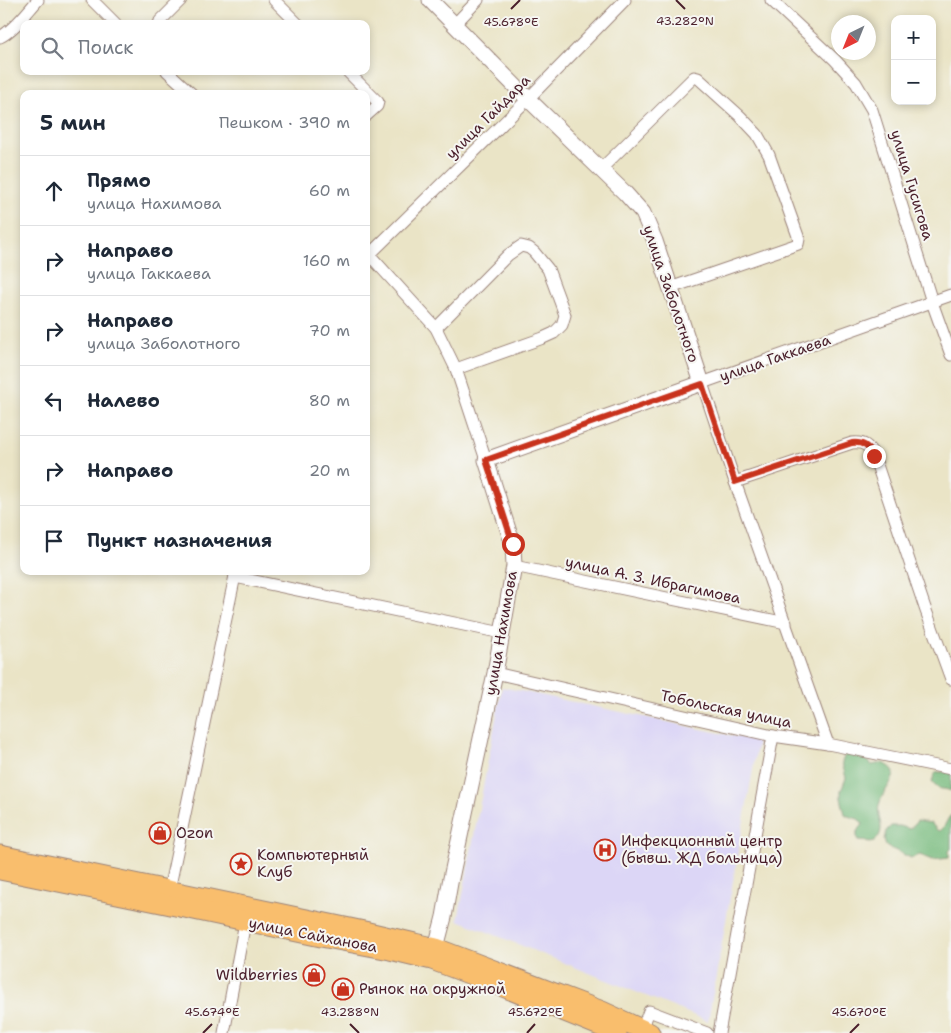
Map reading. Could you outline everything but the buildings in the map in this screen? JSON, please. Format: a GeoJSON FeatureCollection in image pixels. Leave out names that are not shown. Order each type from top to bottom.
{"type":"FeatureCollection","features":[{"type":"Feature","properties":{"kind":"main road"},"geometry":{"type":"LineString","coordinates":[[0,855],[168,897],[246,914],[364,931],[592,1008],[646,1031]]}},
{"type":"Feature","properties":{"kind":"main road"},"geometry":{"type":"LineString","coordinates":[[0,870],[168,897]]}},
{"type":"Feature","properties":{"kind":"main road"},"geometry":{"type":"LineString","coordinates":[[434,954],[503,987],[617,1033]]}},
{"type":"Feature","properties":{"kind":"street"},"geometry":{"type":"LineString","coordinates":[[0,37],[5,35],[38,0]]}},
{"type":"Feature","properties":{"kind":"street"},"geometry":{"type":"LineString","coordinates":[[92,0],[112,20]]}},
{"type":"Feature","properties":{"kind":"street"},"geometry":{"type":"LineString","coordinates":[[161,20],[181,0]]}},
{"type":"Feature","properties":{"kind":"street"},"geometry":{"type":"LineString","coordinates":[[274,0],[294,20]]}},
{"type":"Feature","properties":{"kind":"street","name":"улица Заболотного"},"geometry":{"type":"LineString","coordinates":[[430,0],[643,213],[735,482],[828,744]]}},
{"type":"Feature","properties":{"kind":"street"},"geometry":{"type":"LineString","coordinates":[[455,24],[478,0]]}},
{"type":"Feature","properties":{"kind":"street","name":"улица Гайдара"},"geometry":{"type":"LineString","coordinates":[[370,251],[528,99],[625,0]]}},
{"type":"Feature","properties":{"kind":"street","name":"улица Гусигова"},"geometry":{"type":"LineString","coordinates":[[771,0],[835,60],[856,83],[872,110],[932,302],[951,355]]}},
{"type":"Feature","properties":{"kind":"street"},"geometry":{"type":"LineString","coordinates":[[171,75],[188,90]]}},
{"type":"Feature","properties":{"kind":"street"},"geometry":{"type":"LineString","coordinates":[[351,75],[366,90]]}},
{"type":"Feature","properties":{"kind":"street"},"geometry":{"type":"LineString","coordinates":[[600,170],[694,77],[698,78],[740,116],[757,134],[769,155],[799,239],[798,244],[670,288]]}},
{"type":"Feature","properties":{"kind":"street"},"geometry":{"type":"LineString","coordinates":[[370,94],[378,102],[377,106],[370,112]]}},
{"type":"Feature","properties":{"kind":"street"},"geometry":{"type":"LineString","coordinates":[[436,328],[508,255],[521,246],[530,248],[548,269],[565,315],[562,325],[554,333],[543,338],[456,369]]}},
{"type":"Feature","properties":{"kind":"street","name":"улица Нахимова"},"geometry":{"type":"LineString","coordinates":[[370,255],[436,328],[456,369],[513,544],[514,566],[495,673],[444,917],[434,954]]}},
{"type":"Feature","properties":{"kind":"street","name":"улица Гаккаева"},"geometry":{"type":"LineString","coordinates":[[486,460],[951,295]]}},
{"type":"Feature","properties":{"kind":"street"},"geometry":{"type":"LineString","coordinates":[[735,482],[852,443],[866,445],[874,456],[951,680]]}},
{"type":"Feature","properties":{"kind":"street","name":"улица А. З. Ибрагимова"},"geometry":{"type":"LineString","coordinates":[[514,566],[786,623]]}},
{"type":"Feature","properties":{"kind":"street"},"geometry":{"type":"LineString","coordinates":[[168,897],[235,575]]}},
{"type":"Feature","properties":{"kind":"street"},"geometry":{"type":"LineString","coordinates":[[240,575],[502,633]]}},
{"type":"Feature","properties":{"kind":"street","name":"Тобольская улица"},"geometry":{"type":"LineString","coordinates":[[495,673],[773,736],[828,744],[951,770]]}},
{"type":"Feature","properties":{"kind":"street"},"geometry":{"type":"LineString","coordinates":[[719,1033],[773,736]]}},
{"type":"Feature","properties":{"kind":"street"},"geometry":{"type":"LineString","coordinates":[[224,1033],[246,914]]}},
{"type":"Feature","properties":{"kind":"street"},"geometry":{"type":"LineString","coordinates":[[646,1031],[649,1011],[707,1033]]}},
{"type":"Feature","properties":{"kind":"shaded area","name":"Инфекционный центр (бывш. ЖД больница)"},"geometry":{"type":"Polygon","coordinates":[[[502,687],[758,741],[708,1021],[458,920],[502,687]]]}},
{"type":"Feature","properties":{"kind":"green space"},"geometry":{"type":"Polygon","coordinates":[[[855,749],[872,765],[882,763],[888,765],[894,773],[879,805],[881,829],[878,838],[874,842],[858,841],[857,831],[863,823],[845,814],[841,798],[841,791],[846,778],[842,762],[846,752],[855,749]]]}},
{"type":"Feature","properties":{"kind":"green space"},"geometry":{"type":"Polygon","coordinates":[[[937,772],[951,772],[951,791],[934,785],[932,782],[937,772]]]}},
{"type":"Feature","properties":{"kind":"green space"},"geometry":{"type":"Polygon","coordinates":[[[951,815],[951,849],[949,851],[949,858],[932,860],[920,855],[911,858],[886,846],[884,840],[886,831],[891,826],[910,829],[917,821],[931,823],[940,831],[951,815]]]}},
{"type":"Feature","properties":{"kind":"place","name":"Ozon"},"geometry":{"type":"Point","coordinates":[160,833]}},
{"type":"Feature","properties":{"kind":"place","name":"Инфекционный центр (бывш. ЖД больница)"},"geometry":{"type":"Point","coordinates":[605,850]}},
{"type":"Feature","properties":{"kind":"place","name":"Компьютерный Клуб"},"geometry":{"type":"Point","coordinates":[241,864]}},
{"type":"Feature","properties":{"kind":"place","name":"Wildberries"},"geometry":{"type":"Point","coordinates":[314,975]}},
{"type":"Feature","properties":{"kind":"place","name":"Рынок на окружной"},"geometry":{"type":"Point","coordinates":[343,989]}},
{"type":"Feature","properties":{"kind":"route"},"geometry":{"type":"LineString","coordinates":[[513,544],[486,460],[702,384],[735,482],[852,443],[866,445],[874,456]]}}]}
